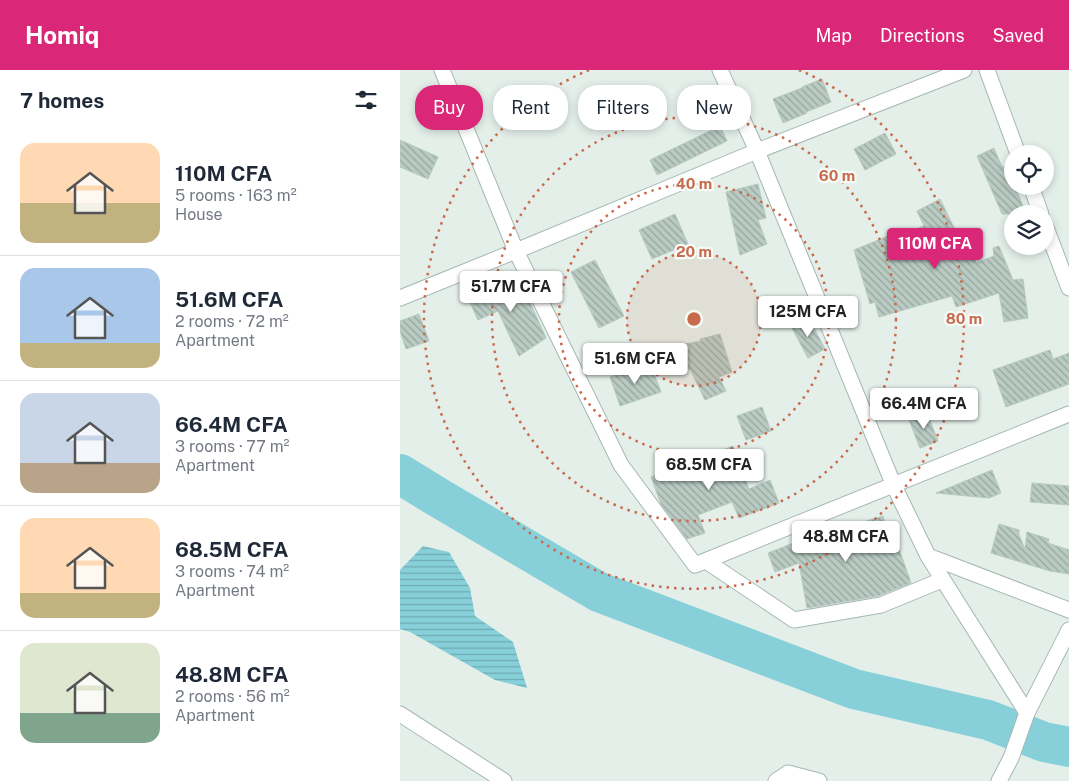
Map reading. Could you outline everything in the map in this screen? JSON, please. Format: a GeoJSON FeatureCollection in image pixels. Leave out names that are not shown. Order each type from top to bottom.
{"type":"FeatureCollection","features":[{"type":"Feature","properties":{"kind":"street"},"geometry":{"type":"LineString","coordinates":[[442,70],[516,251],[621,465],[695,565],[1069,414]]}},
{"type":"Feature","properties":{"kind":"street"},"geometry":{"type":"LineString","coordinates":[[720,70],[757,151],[894,486],[928,556],[942,580],[1027,713]]}},
{"type":"Feature","properties":{"kind":"street"},"geometry":{"type":"LineString","coordinates":[[400,298],[757,151],[964,70]]}},
{"type":"Feature","properties":{"kind":"street"},"geometry":{"type":"LineString","coordinates":[[987,70],[1015,145]]}},
{"type":"Feature","properties":{"kind":"street"},"geometry":{"type":"LineString","coordinates":[[1054,248],[1069,288]]}},
{"type":"Feature","properties":{"kind":"street"},"geometry":{"type":"LineString","coordinates":[[928,556],[1069,610]]}},
{"type":"Feature","properties":{"kind":"street"},"geometry":{"type":"LineString","coordinates":[[706,561],[794,620],[881,605],[942,580]]}},
{"type":"Feature","properties":{"kind":"street"},"geometry":{"type":"LineString","coordinates":[[999,781],[1011,758],[1027,713],[1069,630]]}},
{"type":"Feature","properties":{"kind":"street"},"geometry":{"type":"LineString","coordinates":[[400,714],[504,781]]}},
{"type":"Feature","properties":{"kind":"street"},"geometry":{"type":"LineString","coordinates":[[776,781],[788,773],[819,781]]}},
{"type":"Feature","properties":{"kind":"water"},"geometry":{"type":"Polygon","coordinates":[[[423,546],[449,552],[470,588],[475,616],[513,642],[527,688],[495,680],[410,632],[400,629],[400,570],[423,546]]]}},
{"type":"Feature","properties":{"kind":"building"},"geometry":{"type":"Polygon","coordinates":[[[822,79],[831,102],[783,123],[773,99],[822,79]]]}},
{"type":"Feature","properties":{"kind":"building"},"geometry":{"type":"Polygon","coordinates":[[[712,130],[722,130],[727,141],[657,175],[650,160],[712,130]]]}},
{"type":"Feature","properties":{"kind":"building"},"geometry":{"type":"Polygon","coordinates":[[[885,133],[896,154],[865,170],[854,149],[885,133]]]}},
{"type":"Feature","properties":{"kind":"building"},"geometry":{"type":"Polygon","coordinates":[[[400,140],[438,157],[428,179],[400,167],[400,140]]]}},
{"type":"Feature","properties":{"kind":"building"},"geometry":{"type":"Polygon","coordinates":[[[994,148],[1002,167],[1004,166],[1004,195],[1019,195],[1022,205],[1004,205],[1004,214],[1002,214],[977,156],[994,148]]]}},
{"type":"Feature","properties":{"kind":"building"},"geometry":{"type":"Polygon","coordinates":[[[758,184],[766,218],[758,220],[767,244],[740,255],[726,192],[758,184]]]}},
{"type":"Feature","properties":{"kind":"building"},"geometry":{"type":"Polygon","coordinates":[[[940,199],[969,258],[974,257],[976,263],[994,256],[993,248],[999,246],[1013,280],[1023,279],[1028,318],[1004,322],[999,293],[956,307],[952,296],[879,317],[875,302],[870,304],[854,250],[888,236],[889,239],[924,226],[917,211],[940,199]]]}},
{"type":"Feature","properties":{"kind":"building"},"geometry":{"type":"Polygon","coordinates":[[[675,214],[688,244],[652,259],[639,230],[675,214]]]}},
{"type":"Feature","properties":{"kind":"building"},"geometry":{"type":"Polygon","coordinates":[[[595,260],[624,316],[599,328],[571,272],[595,260]]]}},
{"type":"Feature","properties":{"kind":"building"},"geometry":{"type":"Polygon","coordinates":[[[518,276],[546,338],[519,356],[498,311],[478,320],[468,298],[518,276]]]}},
{"type":"Feature","properties":{"kind":"building"},"geometry":{"type":"Polygon","coordinates":[[[419,314],[429,341],[406,349],[400,331],[400,321],[419,314]]]}},
{"type":"Feature","properties":{"kind":"building"},"geometry":{"type":"Polygon","coordinates":[[[809,319],[825,349],[808,358],[792,328],[809,319]]]}},
{"type":"Feature","properties":{"kind":"building"},"geometry":{"type":"Polygon","coordinates":[[[720,334],[732,372],[719,377],[726,391],[705,400],[690,369],[668,373],[663,348],[701,341],[700,339],[720,334]]]}},
{"type":"Feature","properties":{"kind":"building"},"geometry":{"type":"Polygon","coordinates":[[[1050,350],[1053,359],[1069,353],[1069,384],[1006,407],[993,370],[1050,350]]]}},
{"type":"Feature","properties":{"kind":"building"},"geometry":{"type":"Polygon","coordinates":[[[650,363],[661,392],[620,406],[610,377],[650,363]]]}},
{"type":"Feature","properties":{"kind":"building"},"geometry":{"type":"Polygon","coordinates":[[[762,407],[771,431],[746,440],[737,416],[762,407]]]}},
{"type":"Feature","properties":{"kind":"building"},"geometry":{"type":"Polygon","coordinates":[[[927,413],[938,441],[920,448],[909,420],[927,413]]]}},
{"type":"Feature","properties":{"kind":"building"},"geometry":{"type":"Polygon","coordinates":[[[733,446],[749,489],[770,480],[779,503],[739,518],[732,502],[698,515],[705,533],[687,539],[661,504],[651,477],[733,446]]]}},
{"type":"Feature","properties":{"kind":"building"},"geometry":{"type":"Polygon","coordinates":[[[992,470],[1001,493],[989,498],[936,493],[992,470]]]}},
{"type":"Feature","properties":{"kind":"building"},"geometry":{"type":"Polygon","coordinates":[[[1032,483],[1069,486],[1069,505],[1030,502],[1032,483]]]}},
{"type":"Feature","properties":{"kind":"building"},"geometry":{"type":"Polygon","coordinates":[[[883,516],[891,542],[896,540],[911,583],[878,596],[807,608],[799,563],[775,572],[768,553],[824,531],[849,523],[850,526],[883,516]]]}},
{"type":"Feature","properties":{"kind":"building"},"geometry":{"type":"Polygon","coordinates":[[[999,524],[1019,530],[1019,535],[1025,549],[1027,532],[1049,539],[1048,543],[1069,550],[1069,574],[1050,571],[991,553],[999,524]]]}},
{"type":"Feature","properties":{"kind":"waterway"},"geometry":{"type":"LineString","coordinates":[[400,474],[599,592],[854,689],[988,720],[1044,742],[1069,747]]}}]}
